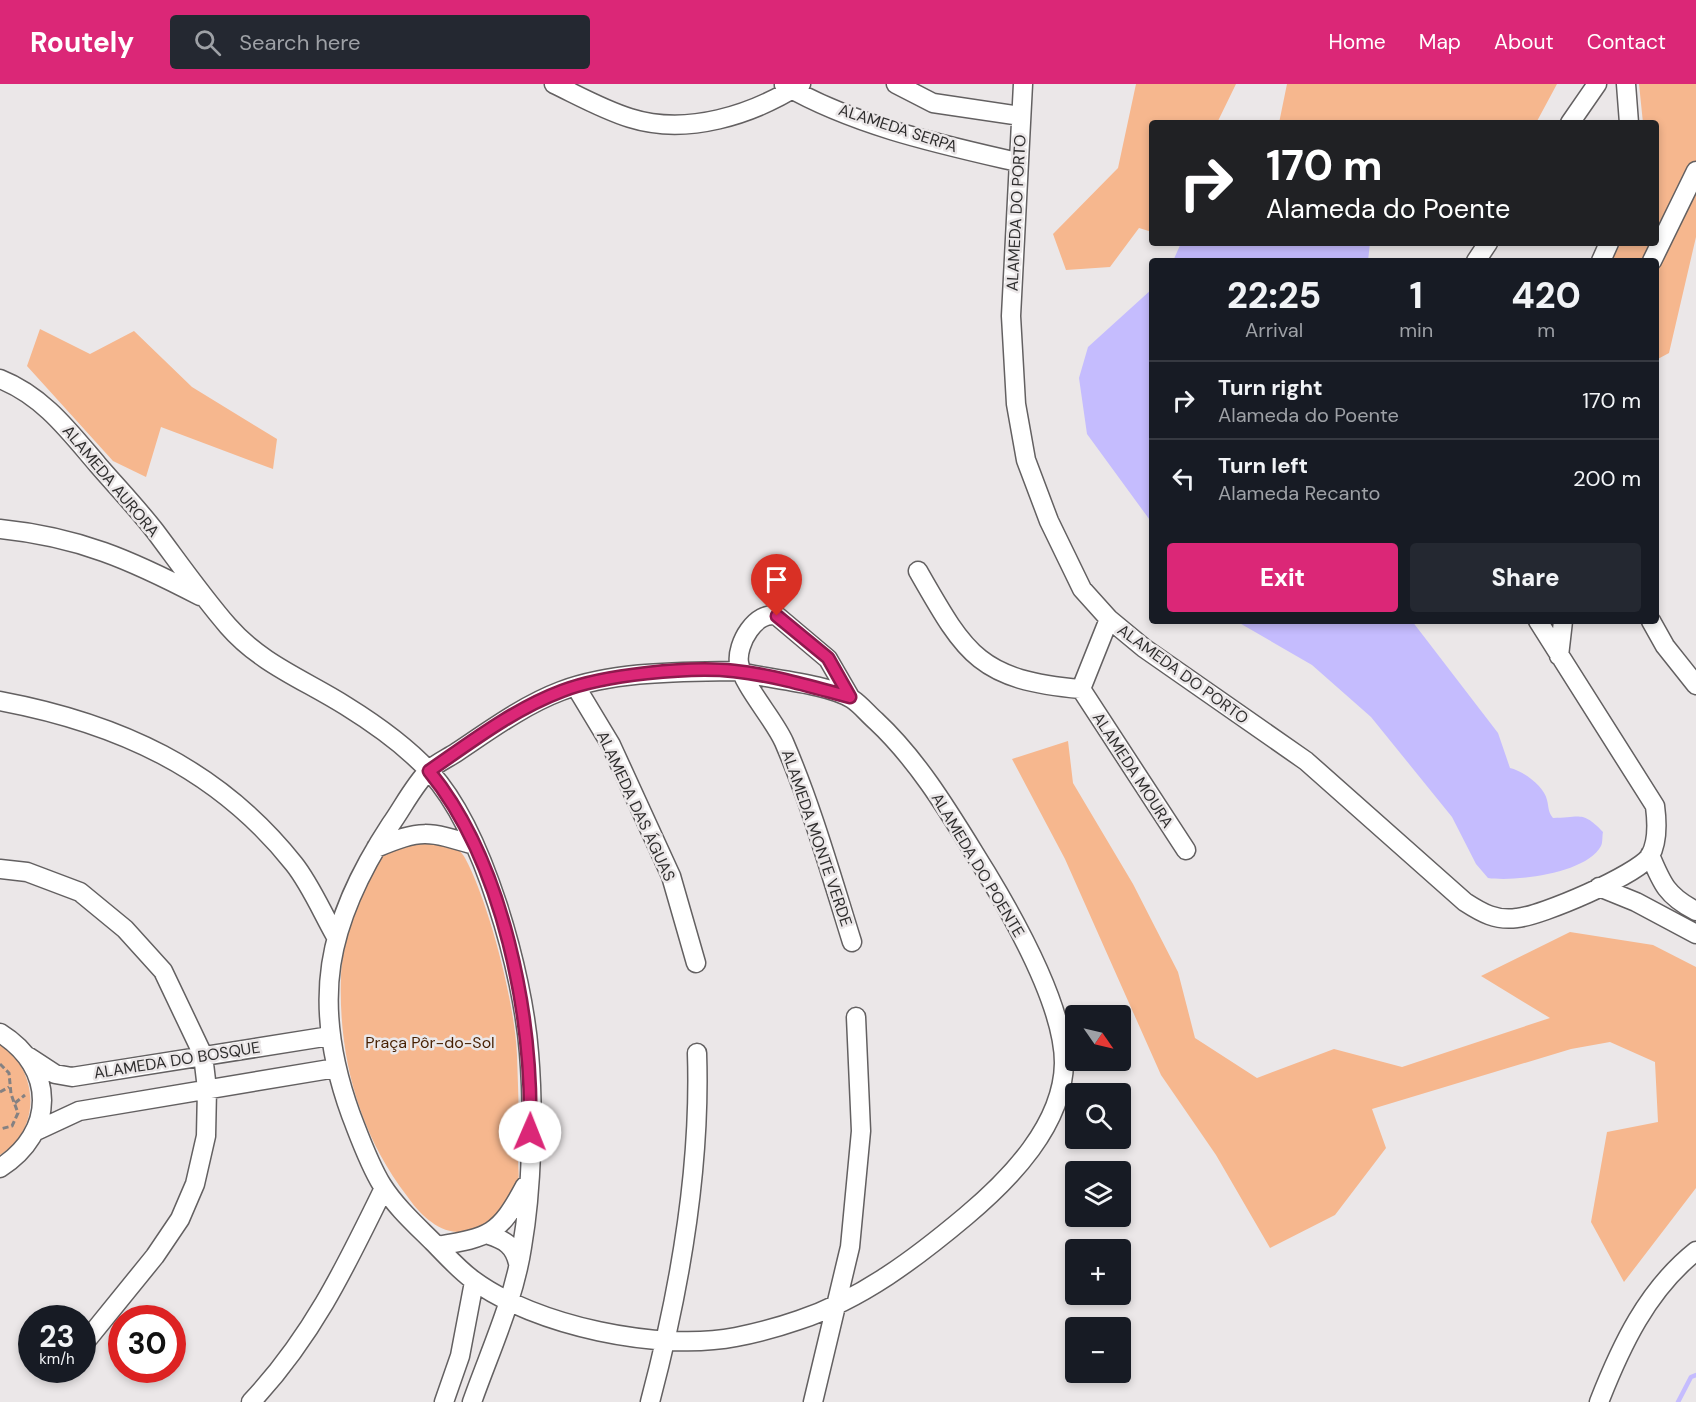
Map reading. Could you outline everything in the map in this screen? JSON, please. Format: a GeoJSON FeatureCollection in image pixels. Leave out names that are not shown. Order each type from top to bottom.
{"type":"FeatureCollection","features":[{"type":"Feature","properties":{"kind":"street"},"geometry":{"type":"LineString","coordinates":[[554,84],[631,118],[685,126],[776,100],[792,86]]}},
{"type":"Feature","properties":{"kind":"street"},"geometry":{"type":"LineString","coordinates":[[896,84],[933,103],[1021,116]]}},
{"type":"Feature","properties":{"kind":"street","name":"ALAMEDA DO PORTO"},"geometry":{"type":"LineString","coordinates":[[1023,84],[1017,162],[1011,316],[1016,404],[1026,460],[1049,521],[1082,589],[1109,620],[1144,648],[1306,761],[1466,902],[1487,916],[1515,919],[1542,913],[1632,872],[1650,855]]}},
{"type":"Feature","properties":{"kind":"street"},"geometry":{"type":"LineString","coordinates":[[1572,120],[1597,84]]}},
{"type":"Feature","properties":{"kind":"street"},"geometry":{"type":"LineString","coordinates":[[1626,84],[1629,120]]}},
{"type":"Feature","properties":{"kind":"street","name":"ALAMEDA SERPA"},"geometry":{"type":"LineString","coordinates":[[792,86],[852,116],[930,142],[1017,162]]}},
{"type":"Feature","properties":{"kind":"street"},"geometry":{"type":"LineString","coordinates":[[1653,258],[1696,171]]}},
{"type":"Feature","properties":{"kind":"street","name":"ALAMEDA AURORA"},"geometry":{"type":"LineString","coordinates":[[0,379],[35,397],[60,421],[152,528],[229,628],[259,656],[289,676],[346,706],[393,740],[429,771]]}},
{"type":"Feature","properties":{"kind":"street"},"geometry":{"type":"LineString","coordinates":[[0,529],[45,533],[98,548],[150,570],[207,600]]}},
{"type":"Feature","properties":{"kind":"street"},"geometry":{"type":"LineString","coordinates":[[918,571],[961,643],[986,664],[1007,676],[1042,685],[1081,689],[1109,620]]}},
{"type":"Feature","properties":{"kind":"street"},"geometry":{"type":"LineString","coordinates":[[743,673],[739,657],[743,642],[759,619],[773,615],[828,658],[850,697]]}},
{"type":"Feature","properties":{"kind":"street"},"geometry":{"type":"LineString","coordinates":[[1540,624],[1655,806],[1658,824],[1650,855],[1663,886],[1677,901],[1696,911]]}},
{"type":"Feature","properties":{"kind":"street"},"geometry":{"type":"LineString","coordinates":[[1559,656],[1563,624]]}},
{"type":"Feature","properties":{"kind":"street"},"geometry":{"type":"LineString","coordinates":[[1653,624],[1665,646],[1696,685]]}},
{"type":"Feature","properties":{"kind":"street","name":"ALAMEDA DO POENTE"},"geometry":{"type":"LineString","coordinates":[[735,671],[803,684],[850,697],[887,731],[936,792],[1009,911],[1047,993],[1064,1059],[1061,1089],[1051,1114],[1020,1164],[978,1206],[919,1255],[837,1304],[800,1320],[732,1338],[666,1340],[619,1337],[545,1316],[509,1301],[474,1282],[410,1221],[384,1188],[356,1126],[336,1068],[330,1036],[330,976],[335,935],[376,848],[429,771],[508,718],[562,690],[576,687],[613,679],[672,672],[735,671]]}},
{"type":"Feature","properties":{"kind":"street","name":"ALAMEDA MONTE VERDE"},"geometry":{"type":"LineString","coordinates":[[743,673],[783,739],[803,790],[852,942]]}},
{"type":"Feature","properties":{"kind":"street","name":"ALAMEDA DAS ÁGUAS"},"geometry":{"type":"LineString","coordinates":[[576,687],[611,746],[671,876],[696,963]]}},
{"type":"Feature","properties":{"kind":"street","name":"ALAMEDA MOURA"},"geometry":{"type":"LineString","coordinates":[[1081,689],[1186,850]]}},
{"type":"Feature","properties":{"kind":"street"},"geometry":{"type":"LineString","coordinates":[[0,701],[56,711],[104,728],[151,748],[223,792],[253,819],[295,865],[335,935]]}},
{"type":"Feature","properties":{"kind":"street"},"geometry":{"type":"LineString","coordinates":[[429,771],[444,789],[474,845],[491,887],[520,996],[529,1052],[529,1179],[522,1249],[509,1301],[472,1402]]}},
{"type":"Feature","properties":{"kind":"street"},"geometry":{"type":"LineString","coordinates":[[376,848],[403,836],[423,832],[439,833],[474,845]]}},
{"type":"Feature","properties":{"kind":"street"},"geometry":{"type":"LineString","coordinates":[[0,869],[27,873],[80,892],[125,929],[164,971],[203,1055],[207,1089],[206,1136],[195,1184],[180,1219],[155,1256],[96,1329]]}},
{"type":"Feature","properties":{"kind":"street"},"geometry":{"type":"LineString","coordinates":[[1599,886],[1636,902],[1696,934]]}},
{"type":"Feature","properties":{"kind":"street"},"geometry":{"type":"LineString","coordinates":[[813,1402],[850,1247],[861,1131],[856,1017]]}},
{"type":"Feature","properties":{"kind":"street","name":"ALAMEDA DO BOSQUE"},"geometry":{"type":"LineString","coordinates":[[0,1033],[16,1043],[29,1057],[55,1074],[72,1077],[330,1036]]}},
{"type":"Feature","properties":{"kind":"street"},"geometry":{"type":"LineString","coordinates":[[650,1402],[666,1340],[693,1189],[699,1107],[697,1053]]}},
{"type":"Feature","properties":{"kind":"street"},"geometry":{"type":"LineString","coordinates":[[0,1168],[27,1146],[36,1131],[42,1099],[40,1082],[29,1057]]}},
{"type":"Feature","properties":{"kind":"street","name":"ALAMEDA DO BOSQUE"},"geometry":{"type":"LineString","coordinates":[[36,1131],[79,1111],[336,1068]]}},
{"type":"Feature","properties":{"kind":"street"},"geometry":{"type":"LineString","coordinates":[[437,1246],[489,1235],[502,1225],[529,1179]]}},
{"type":"Feature","properties":{"kind":"street"},"geometry":{"type":"LineString","coordinates":[[250,1402],[283,1368],[317,1317],[345,1270],[384,1188]]}},
{"type":"Feature","properties":{"kind":"street"},"geometry":{"type":"LineString","coordinates":[[489,1235],[510,1246],[516,1252],[518,1263]]}},
{"type":"Feature","properties":{"kind":"street"},"geometry":{"type":"LineString","coordinates":[[1599,1402],[1618,1352],[1647,1305],[1666,1280],[1696,1251]]}},
{"type":"Feature","properties":{"kind":"street"},"geometry":{"type":"LineString","coordinates":[[444,1402],[460,1356],[474,1282]]}},
{"type":"Feature","properties":{"kind":"path"},"geometry":{"type":"LineString","coordinates":[[0,1064],[9,1073],[10,1087],[17,1105],[16,1120],[12,1125],[0,1129]]}},
{"type":"Feature","properties":{"kind":"path"},"geometry":{"type":"LineString","coordinates":[[0,1092],[10,1087]]}},
{"type":"Feature","properties":{"kind":"green space"},"geometry":{"type":"Polygon","coordinates":[[[1136,84],[1236,84],[1218,120],[1149,120],[1149,231],[1139,228],[1110,267],[1066,270],[1053,234],[1118,168],[1136,84]]]}},
{"type":"Feature","properties":{"kind":"green space"},"geometry":{"type":"Polygon","coordinates":[[[1287,84],[1557,84],[1538,120],[1280,120],[1287,84]]]}},
{"type":"Feature","properties":{"kind":"green space"},"geometry":{"type":"Polygon","coordinates":[[[1639,84],[1696,84],[1696,237],[1669,353],[1659,358],[1659,258],[1610,258],[1616,246],[1659,246],[1659,120],[1643,120],[1639,84]]]}},
{"type":"Feature","properties":{"kind":"green space"},"geometry":{"type":"Polygon","coordinates":[[[40,329],[90,354],[134,331],[192,387],[277,439],[273,469],[161,427],[146,477],[113,461],[27,366],[40,329]]]}},
{"type":"Feature","properties":{"kind":"green space"},"geometry":{"type":"Polygon","coordinates":[[[1068,741],[1073,783],[1133,884],[1178,972],[1195,1038],[1257,1078],[1334,1049],[1402,1067],[1550,1018],[1481,976],[1570,932],[1653,945],[1696,967],[1696,1188],[1624,1282],[1591,1222],[1607,1132],[1658,1122],[1655,1062],[1610,1042],[1571,1049],[1372,1109],[1386,1148],[1335,1215],[1270,1248],[1216,1155],[1161,1075],[1065,859],[1012,759],[1068,741]]]}},
{"type":"Feature","properties":{"kind":"green space","name":"Praça Pôr-do-Sol"},"geometry":{"type":"Polygon","coordinates":[[[450,842],[464,856],[474,877],[499,954],[515,1034],[519,1107],[519,1176],[516,1189],[486,1225],[476,1230],[457,1232],[449,1231],[428,1220],[416,1208],[376,1146],[354,1092],[343,1034],[341,1005],[341,975],[346,942],[357,906],[380,857],[389,844],[450,842]]]}},
{"type":"Feature","properties":{"kind":"green space"},"geometry":{"type":"Polygon","coordinates":[[[0,1044],[13,1055],[22,1069],[28,1084],[30,1100],[29,1116],[23,1131],[14,1144],[0,1155],[0,1044]]]}},
{"type":"Feature","properties":{"kind":"shaded area"},"geometry":{"type":"Polygon","coordinates":[[[1180,246],[1370,246],[1368,258],[1174,258],[1180,246]]]}},
{"type":"Feature","properties":{"kind":"shaded area"},"geometry":{"type":"Polygon","coordinates":[[[1149,292],[1149,519],[1087,434],[1079,378],[1088,347],[1149,292]]]}},
{"type":"Feature","properties":{"kind":"shaded area"},"geometry":{"type":"Polygon","coordinates":[[[1241,624],[1414,624],[1498,733],[1510,768],[1527,776],[1542,790],[1553,818],[1580,817],[1596,825],[1603,832],[1601,846],[1581,863],[1550,874],[1532,877],[1488,878],[1476,864],[1452,817],[1371,717],[1312,665],[1241,624]]]}},
{"type":"Feature","properties":{"kind":"waterway"},"geometry":{"type":"LineString","coordinates":[[1678,1402],[1691,1377],[1696,1375]]}},
{"type":"Feature","properties":{"kind":"route"},"geometry":{"type":"LineString","coordinates":[[530,1132],[529,1052],[520,996],[507,944],[491,887],[474,845],[444,789],[429,771],[508,718],[562,690],[613,679],[672,672],[735,671],[803,684],[850,697],[838,672],[828,658],[777,616]]}}]}
